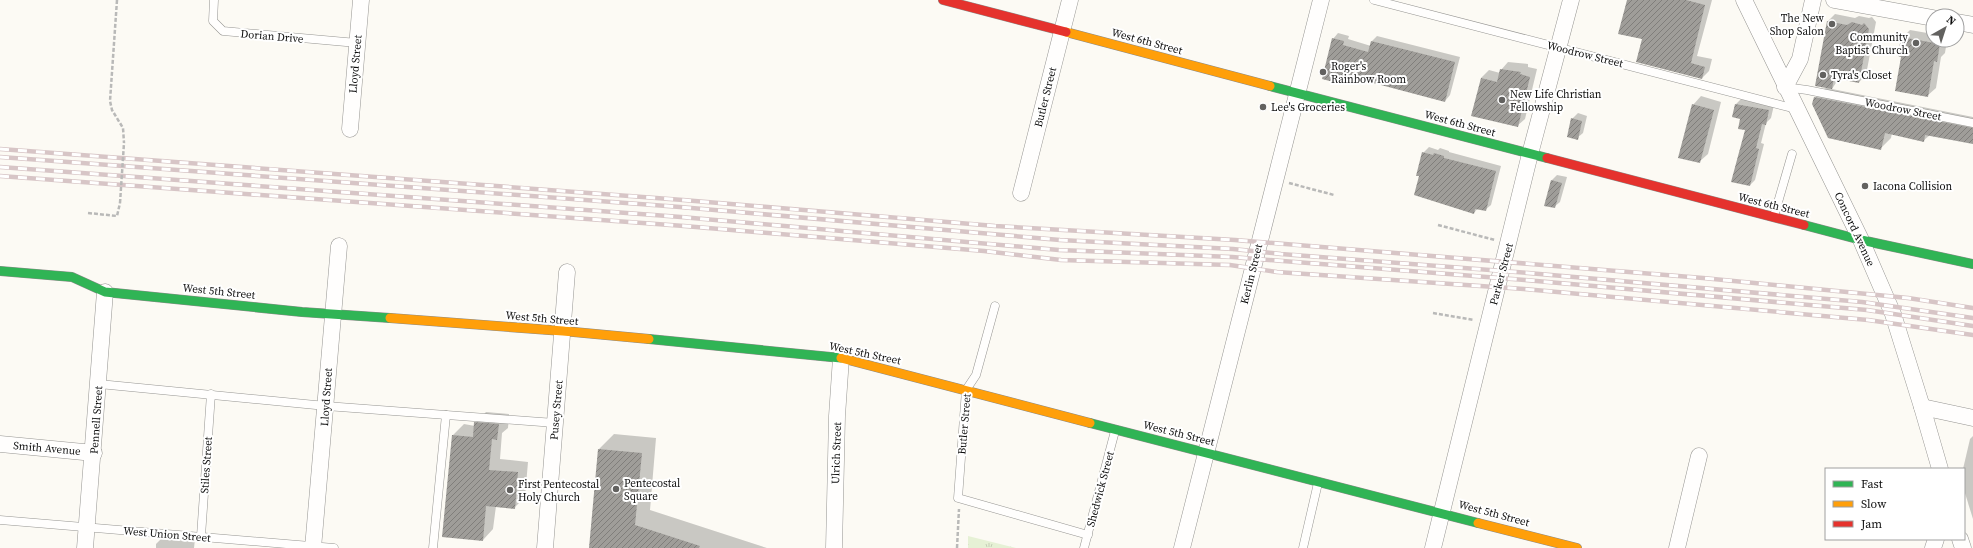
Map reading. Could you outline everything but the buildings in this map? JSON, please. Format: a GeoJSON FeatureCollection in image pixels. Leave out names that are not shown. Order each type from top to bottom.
{"type":"FeatureCollection","features":[{"type":"Feature","properties":{"kind":"street","name":"Lloyd Street"},"geometry":{"type":"LineString","coordinates":[[350,129],[361,0]]}},
{"type":"Feature","properties":{"kind":"street","name":"West 6th Street"},"geometry":{"type":"LineString","coordinates":[[943,0],[1861,240],[1973,264]]}},
{"type":"Feature","properties":{"kind":"street","name":"Butler Street"},"geometry":{"type":"LineString","coordinates":[[1021,193],[1070,0]]}},
{"type":"Feature","properties":{"kind":"street","name":"Kerlin Street"},"geometry":{"type":"LineString","coordinates":[[1182,548],[1321,0]]}},
{"type":"Feature","properties":{"kind":"street","name":"Parker Street"},"geometry":{"type":"LineString","coordinates":[[1433,548],[1530,154],[1571,0]]}},
{"type":"Feature","properties":{"kind":"street","name":"Concord Avenue"},"geometry":{"type":"LineString","coordinates":[[1744,0],[1861,240],[1893,314],[1940,468]]}},
{"type":"Feature","properties":{"kind":"street"},"geometry":{"type":"LineString","coordinates":[[1786,87],[1800,59],[1813,0]]}},
{"type":"Feature","properties":{"kind":"street"},"geometry":{"type":"LineString","coordinates":[[1834,0],[1925,17]]}},
{"type":"Feature","properties":{"kind":"street","name":"Lloyd Street"},"geometry":{"type":"LineString","coordinates":[[313,547],[339,246]]}},
{"type":"Feature","properties":{"kind":"street","name":"West 5th Street"},"geometry":{"type":"LineString","coordinates":[[0,271],[72,277],[105,292],[332,314],[564,331],[841,358],[1115,430],[1442,512],[1559,546],[1577,548]]}},
{"type":"Feature","properties":{"kind":"street","name":"Pusey Street"},"geometry":{"type":"LineString","coordinates":[[545,548],[564,331],[567,272]]}},
{"type":"Feature","properties":{"kind":"street","name":"Pennell Street"},"geometry":{"type":"LineString","coordinates":[[85,548],[94,453],[105,292]]}},
{"type":"Feature","properties":{"kind":"street","name":"Ulrich Street"},"geometry":{"type":"LineString","coordinates":[[834,548],[837,416],[841,358]]}},
{"type":"Feature","properties":{"kind":"street"},"geometry":{"type":"LineString","coordinates":[[1922,407],[1973,418]]}},
{"type":"Feature","properties":{"kind":"street","name":"Smith Avenue"},"geometry":{"type":"LineString","coordinates":[[0,444],[94,453]]}},
{"type":"Feature","properties":{"kind":"street"},"geometry":{"type":"LineString","coordinates":[[1677,548],[1699,456]]}},
{"type":"Feature","properties":{"kind":"lane","name":"Dorian Drive"},"geometry":{"type":"LineString","coordinates":[[214,0],[213,21],[219,29],[227,33],[357,43]]}},
{"type":"Feature","properties":{"kind":"lane","name":"Woodrow Street"},"geometry":{"type":"LineString","coordinates":[[1374,0],[1796,108]]}},
{"type":"Feature","properties":{"kind":"lane","name":"Woodrow Street"},"geometry":{"type":"LineString","coordinates":[[1786,87],[1973,123]]}},
{"type":"Feature","properties":{"kind":"lane"},"geometry":{"type":"LineString","coordinates":[[1774,217],[1792,154]]}},
{"type":"Feature","properties":{"kind":"lane","name":"Butler Street"},"geometry":{"type":"LineString","coordinates":[[958,498],[966,390],[976,375],[995,306]]}},
{"type":"Feature","properties":{"kind":"lane"},"geometry":{"type":"LineString","coordinates":[[99,384],[326,406],[555,423]]}},
{"type":"Feature","properties":{"kind":"lane","name":"Stiles Street"},"geometry":{"type":"LineString","coordinates":[[201,536],[211,394]]}},
{"type":"Feature","properties":{"kind":"lane"},"geometry":{"type":"LineString","coordinates":[[433,548],[446,415]]}},
{"type":"Feature","properties":{"kind":"lane","name":"Shedwick Street"},"geometry":{"type":"LineString","coordinates":[[1084,548],[1115,430]]}},
{"type":"Feature","properties":{"kind":"lane"},"geometry":{"type":"LineString","coordinates":[[1303,548],[1319,481]]}},
{"type":"Feature","properties":{"kind":"lane"},"geometry":{"type":"LineString","coordinates":[[958,498],[1088,535]]}},
{"type":"Feature","properties":{"kind":"lane","name":"West Union Street"},"geometry":{"type":"LineString","coordinates":[[0,520],[334,548]]}},
{"type":"Feature","properties":{"kind":"path"},"geometry":{"type":"LineString","coordinates":[[88,213],[117,216],[120,203],[124,143],[123,128],[112,110],[110,101],[117,0]]}},
{"type":"Feature","properties":{"kind":"path"},"geometry":{"type":"LineString","coordinates":[[1275,180],[1334,195]]}},
{"type":"Feature","properties":{"kind":"path"},"geometry":{"type":"LineString","coordinates":[[1438,225],[1509,243]]}},
{"type":"Feature","properties":{"kind":"path"},"geometry":{"type":"LineString","coordinates":[[1433,313],[1488,323]]}},
{"type":"Feature","properties":{"kind":"path"},"geometry":{"type":"LineString","coordinates":[[958,498],[958,548]]}},
{"type":"Feature","properties":{"kind":"green space"},"geometry":{"type":"Polygon","coordinates":[[[968,536],[1016,548],[968,548],[968,536]]]}},
{"type":"Feature","properties":{"kind":"railway"},"geometry":{"type":"LineString","coordinates":[[0,149],[683,200],[995,226],[1235,240],[1703,278],[1908,298],[1973,308]]}},
{"type":"Feature","properties":{"kind":"railway"},"geometry":{"type":"LineString","coordinates":[[0,157],[680,207],[1060,240],[1233,249],[1528,273],[1862,302],[1973,318]]}},
{"type":"Feature","properties":{"kind":"railway"},"geometry":{"type":"LineString","coordinates":[[0,167],[681,217],[1059,250],[1232,257],[1525,280],[1867,310],[1973,326]]}},
{"type":"Feature","properties":{"kind":"railway"},"geometry":{"type":"LineString","coordinates":[[0,176],[684,226],[984,251],[1061,260],[1230,265],[1277,272],[1524,289],[1868,320],[1973,335]]}},
{"type":"Feature","properties":{"kind":"traffic: fast"},"geometry":{"type":"LineString","coordinates":[[1270,86],[1547,158]]}},
{"type":"Feature","properties":{"kind":"traffic: fast"},"geometry":{"type":"LineString","coordinates":[[1804,225],[1861,240],[1973,264]]}},
{"type":"Feature","properties":{"kind":"traffic: fast"},"geometry":{"type":"LineString","coordinates":[[0,271],[72,277],[105,292],[302,312],[390,318]]}},
{"type":"Feature","properties":{"kind":"traffic: fast"},"geometry":{"type":"LineString","coordinates":[[649,339],[841,358]]}},
{"type":"Feature","properties":{"kind":"traffic: fast"},"geometry":{"type":"LineString","coordinates":[[1090,423],[1478,523]]}},
{"type":"Feature","properties":{"kind":"traffic: slow"},"geometry":{"type":"LineString","coordinates":[[1066,32],[1270,86]]}},
{"type":"Feature","properties":{"kind":"traffic: slow"},"geometry":{"type":"LineString","coordinates":[[390,318],[649,339]]}},
{"type":"Feature","properties":{"kind":"traffic: slow"},"geometry":{"type":"LineString","coordinates":[[841,358],[1090,423]]}},
{"type":"Feature","properties":{"kind":"traffic: slow"},"geometry":{"type":"LineString","coordinates":[[1478,523],[1577,548]]}},
{"type":"Feature","properties":{"kind":"traffic: jam"},"geometry":{"type":"LineString","coordinates":[[943,0],[1066,32]]}},
{"type":"Feature","properties":{"kind":"traffic: jam"},"geometry":{"type":"LineString","coordinates":[[1547,158],[1804,225]]}},
{"type":"Feature","properties":{"kind":"place","name":"The New Shop Salon"},"geometry":{"type":"Point","coordinates":[1832,24]}},
{"type":"Feature","properties":{"kind":"place","name":"Community Baptist Church"},"geometry":{"type":"Point","coordinates":[1916,43]}},
{"type":"Feature","properties":{"kind":"place","name":"Roger's Rainbow Room"},"geometry":{"type":"Point","coordinates":[1323,72]}},
{"type":"Feature","properties":{"kind":"place","name":"Tyra's Closet"},"geometry":{"type":"Point","coordinates":[1823,75]}},
{"type":"Feature","properties":{"kind":"place","name":"New Life Christian Fellowship"},"geometry":{"type":"Point","coordinates":[1502,100]}},
{"type":"Feature","properties":{"kind":"place","name":"Lee's Groceries"},"geometry":{"type":"Point","coordinates":[1263,107]}},
{"type":"Feature","properties":{"kind":"place","name":"Iacona Collision"},"geometry":{"type":"Point","coordinates":[1865,186]}},
{"type":"Feature","properties":{"kind":"place","name":"Pentecostal Square"},"geometry":{"type":"Point","coordinates":[616,489]}},
{"type":"Feature","properties":{"kind":"place","name":"First Pentecostal Holy Church"},"geometry":{"type":"Point","coordinates":[510,490]}}]}
